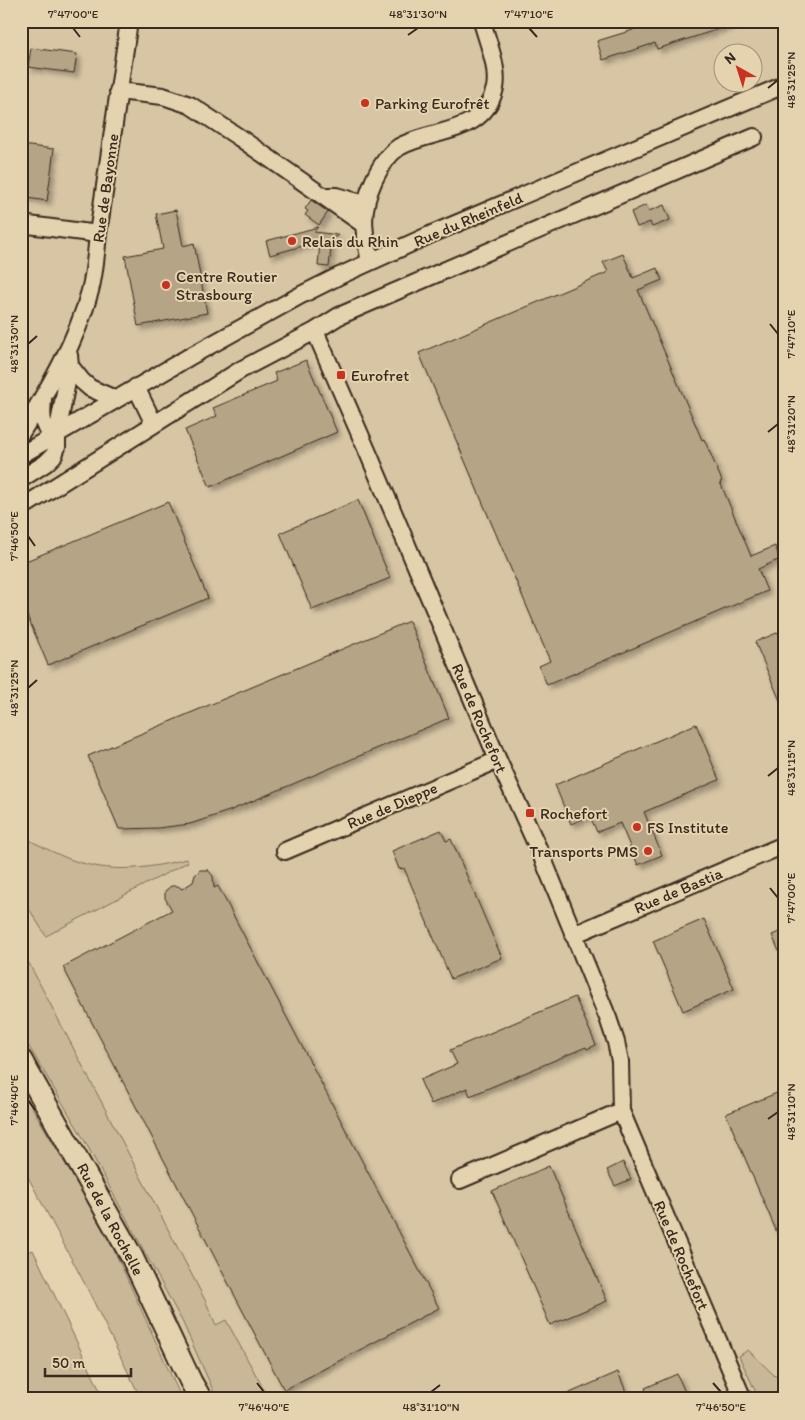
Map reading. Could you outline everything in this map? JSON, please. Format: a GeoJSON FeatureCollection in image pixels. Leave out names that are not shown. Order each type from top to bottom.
{"type":"FeatureCollection","features":[{"type":"Feature","properties":{"kind":"main road","name":"Rue de la Rochelle"},"geometry":{"type":"LineString","coordinates":[[21,1060],[132,1257],[195,1393]]}},
{"type":"Feature","properties":{"kind":"street","name":"Rue de Bayonne"},"geometry":{"type":"LineString","coordinates":[[43,398],[43,424],[50,432],[57,434],[69,358],[84,312],[95,263],[128,21]]}},
{"type":"Feature","properties":{"kind":"street"},"geometry":{"type":"LineString","coordinates":[[370,262],[363,224],[365,204],[379,168],[386,158],[398,148],[412,142],[456,129],[470,122],[481,113],[489,102],[495,88],[495,75],[482,21]]}},
{"type":"Feature","properties":{"kind":"street","name":"Rue du Rheinfeld"},"geometry":{"type":"LineString","coordinates":[[21,455],[115,399],[301,295],[370,262],[784,85]]}},
{"type":"Feature","properties":{"kind":"street"},"geometry":{"type":"LineString","coordinates":[[118,91],[163,96],[190,106],[363,224]]}},
{"type":"Feature","properties":{"kind":"street"},"geometry":{"type":"LineString","coordinates":[[21,508],[242,369],[315,331],[339,316],[754,137]]}},
{"type":"Feature","properties":{"kind":"street"},"geometry":{"type":"LineString","coordinates":[[323,196],[336,196],[365,204]]}},
{"type":"Feature","properties":{"kind":"street"},"geometry":{"type":"LineString","coordinates":[[21,224],[98,234]]}},
{"type":"Feature","properties":{"kind":"street","name":"Rue de Rochefort"},"geometry":{"type":"LineString","coordinates":[[315,331],[573,934],[616,1042],[620,1061],[622,1111],[743,1399]]}},
{"type":"Feature","properties":{"kind":"street","name":"Rue de Bayonne"},"geometry":{"type":"LineString","coordinates":[[21,432],[69,358]]}},
{"type":"Feature","properties":{"kind":"street"},"geometry":{"type":"LineString","coordinates":[[69,358],[82,381],[90,388],[115,399]]}},
{"type":"Feature","properties":{"kind":"street"},"geometry":{"type":"LineString","coordinates":[[136,388],[154,424]]}},
{"type":"Feature","properties":{"kind":"street"},"geometry":{"type":"LineString","coordinates":[[21,479],[46,463],[54,455],[57,447],[57,434]]}},
{"type":"Feature","properties":{"kind":"street","name":"Rue de Dieppe"},"geometry":{"type":"LineString","coordinates":[[286,851],[498,760]]}},
{"type":"Feature","properties":{"kind":"street","name":"Rue de Bastia"},"geometry":{"type":"LineString","coordinates":[[573,934],[784,846]]}},
{"type":"Feature","properties":{"kind":"street"},"geometry":{"type":"LineString","coordinates":[[460,1180],[622,1111]]}},
{"type":"Feature","properties":{"kind":"shaded area"},"geometry":{"type":"Polygon","coordinates":[[[21,21],[784,21],[784,1399],[211,1399],[196,1361],[80,1137],[21,1037],[21,21]]]}},
{"type":"Feature","properties":{"kind":"shaded area"},"geometry":{"type":"Polygon","coordinates":[[[21,836],[67,858],[95,866],[121,869],[160,865],[186,859],[188,862],[46,936],[21,896],[21,836]]]}},
{"type":"Feature","properties":{"kind":"shaded area"},"geometry":{"type":"Polygon","coordinates":[[[21,948],[205,1300],[216,1325],[226,1320],[270,1399],[217,1399],[183,1323],[82,1136],[21,1033],[21,948]]]}},
{"type":"Feature","properties":{"kind":"shaded area"},"geometry":{"type":"Polygon","coordinates":[[[21,1089],[105,1230],[182,1399],[141,1399],[87,1288],[21,1164],[21,1089]]]}},
{"type":"Feature","properties":{"kind":"shaded area"},"geometry":{"type":"Polygon","coordinates":[[[33,1250],[104,1399],[21,1399],[21,1254],[33,1250]]]}},
{"type":"Feature","properties":{"kind":"shaded area"},"geometry":{"type":"Polygon","coordinates":[[[748,1350],[775,1376],[784,1379],[784,1399],[759,1399],[739,1356],[748,1350]]]}},
{"type":"Feature","properties":{"kind":"building"},"geometry":{"type":"Polygon","coordinates":[[[631,21],[737,21],[737,23],[657,49],[655,43],[603,60],[597,41],[633,30],[631,21]]]}},
{"type":"Feature","properties":{"kind":"building"},"geometry":{"type":"Polygon","coordinates":[[[31,48],[77,54],[74,73],[28,67],[31,48]]]}},
{"type":"Feature","properties":{"kind":"building"},"geometry":{"type":"Polygon","coordinates":[[[21,145],[54,149],[47,201],[21,197],[21,145]]]}},
{"type":"Feature","properties":{"kind":"building"},"geometry":{"type":"Polygon","coordinates":[[[311,200],[328,212],[319,225],[305,215],[308,211],[305,209],[311,200]]]}},
{"type":"Feature","properties":{"kind":"building"},"geometry":{"type":"Polygon","coordinates":[[[646,205],[649,211],[664,205],[670,220],[652,227],[650,222],[637,227],[631,212],[646,205]]]}},
{"type":"Feature","properties":{"kind":"building","name":"Centre Routier Strasbourg"},"geometry":{"type":"Polygon","coordinates":[[[176,210],[183,246],[194,243],[207,313],[138,326],[125,256],[163,249],[156,214],[176,210]]]}},
{"type":"Feature","properties":{"kind":"building"},"geometry":{"type":"Polygon","coordinates":[[[318,227],[314,232],[339,235],[332,238],[329,267],[318,266],[320,241],[270,255],[266,241],[318,227]]]}},
{"type":"Feature","properties":{"kind":"building"},"geometry":{"type":"Polygon","coordinates":[[[623,254],[633,278],[657,268],[662,280],[638,290],[702,440],[704,439],[711,455],[722,481],[720,482],[751,556],[775,546],[780,559],[758,569],[767,591],[547,685],[539,666],[550,661],[419,353],[608,272],[603,262],[623,254]]]}},
{"type":"Feature","properties":{"kind":"building"},"geometry":{"type":"Polygon","coordinates":[[[306,360],[337,432],[210,487],[185,430],[217,416],[213,408],[277,381],[274,373],[306,360]]]}},
{"type":"Feature","properties":{"kind":"building"},"geometry":{"type":"Polygon","coordinates":[[[358,500],[390,578],[312,610],[280,533],[358,500]]]}},
{"type":"Feature","properties":{"kind":"building"},"geometry":{"type":"Polygon","coordinates":[[[168,502],[208,598],[48,665],[21,601],[21,563],[168,502]]]}},
{"type":"Feature","properties":{"kind":"building"},"geometry":{"type":"Polygon","coordinates":[[[409,621],[449,718],[229,811],[190,824],[158,828],[119,829],[88,756],[409,621]]]}},
{"type":"Feature","properties":{"kind":"building"},"geometry":{"type":"Polygon","coordinates":[[[784,630],[784,710],[755,642],[784,630]]]}},
{"type":"Feature","properties":{"kind":"building"},"geometry":{"type":"Polygon","coordinates":[[[696,724],[719,780],[644,812],[662,855],[638,865],[620,823],[597,832],[590,816],[571,824],[555,785],[696,724]]]}},
{"type":"Feature","properties":{"kind":"building"},"geometry":{"type":"Polygon","coordinates":[[[441,830],[446,841],[451,839],[502,958],[451,979],[404,868],[399,869],[392,851],[441,830]]]}},
{"type":"Feature","properties":{"kind":"building"},"geometry":{"type":"Polygon","coordinates":[[[200,870],[208,870],[213,876],[214,888],[218,886],[439,1308],[284,1390],[63,967],[172,910],[165,898],[165,891],[171,886],[178,886],[182,889],[193,882],[195,875],[200,870]]]}},
{"type":"Feature","properties":{"kind":"building"},"geometry":{"type":"Polygon","coordinates":[[[704,919],[734,989],[683,1011],[653,941],[704,919]]]}},
{"type":"Feature","properties":{"kind":"building"},"geometry":{"type":"Polygon","coordinates":[[[784,930],[784,963],[772,935],[784,930]]]}},
{"type":"Feature","properties":{"kind":"building"},"geometry":{"type":"Polygon","coordinates":[[[575,997],[596,1045],[587,1049],[586,1047],[470,1096],[467,1088],[431,1104],[420,1080],[457,1064],[450,1050],[575,997]]]}},
{"type":"Feature","properties":{"kind":"building"},"geometry":{"type":"Polygon","coordinates":[[[784,1090],[784,1249],[726,1114],[784,1090]]]}},
{"type":"Feature","properties":{"kind":"building"},"geometry":{"type":"Polygon","coordinates":[[[623,1162],[631,1179],[615,1186],[607,1170],[623,1162]]]}},
{"type":"Feature","properties":{"kind":"building"},"geometry":{"type":"Polygon","coordinates":[[[549,1166],[607,1301],[550,1325],[492,1191],[549,1166]]]}},
{"type":"Feature","properties":{"kind":"building"},"geometry":{"type":"Polygon","coordinates":[[[618,1372],[629,1399],[556,1399],[618,1372]]]}},
{"type":"Feature","properties":{"kind":"building"},"geometry":{"type":"Polygon","coordinates":[[[677,1374],[688,1399],[649,1399],[645,1388],[677,1374]]]}},
{"type":"Feature","properties":{"kind":"place","name":"Parking Eurofrêt"},"geometry":{"type":"Point","coordinates":[365,103]}},
{"type":"Feature","properties":{"kind":"place","name":"Relais du Rhin"},"geometry":{"type":"Point","coordinates":[292,241]}},
{"type":"Feature","properties":{"kind":"place","name":"Centre Routier Strasbourg"},"geometry":{"type":"Point","coordinates":[166,285]}},
{"type":"Feature","properties":{"kind":"place","name":"Eurofret"},"geometry":{"type":"Point","coordinates":[341,375]}},
{"type":"Feature","properties":{"kind":"place","name":"Rochefort"},"geometry":{"type":"Point","coordinates":[530,813]}},
{"type":"Feature","properties":{"kind":"place","name":"FS Institute"},"geometry":{"type":"Point","coordinates":[637,827]}},
{"type":"Feature","properties":{"kind":"place","name":"Transports PMS"},"geometry":{"type":"Point","coordinates":[648,851]}}]}
